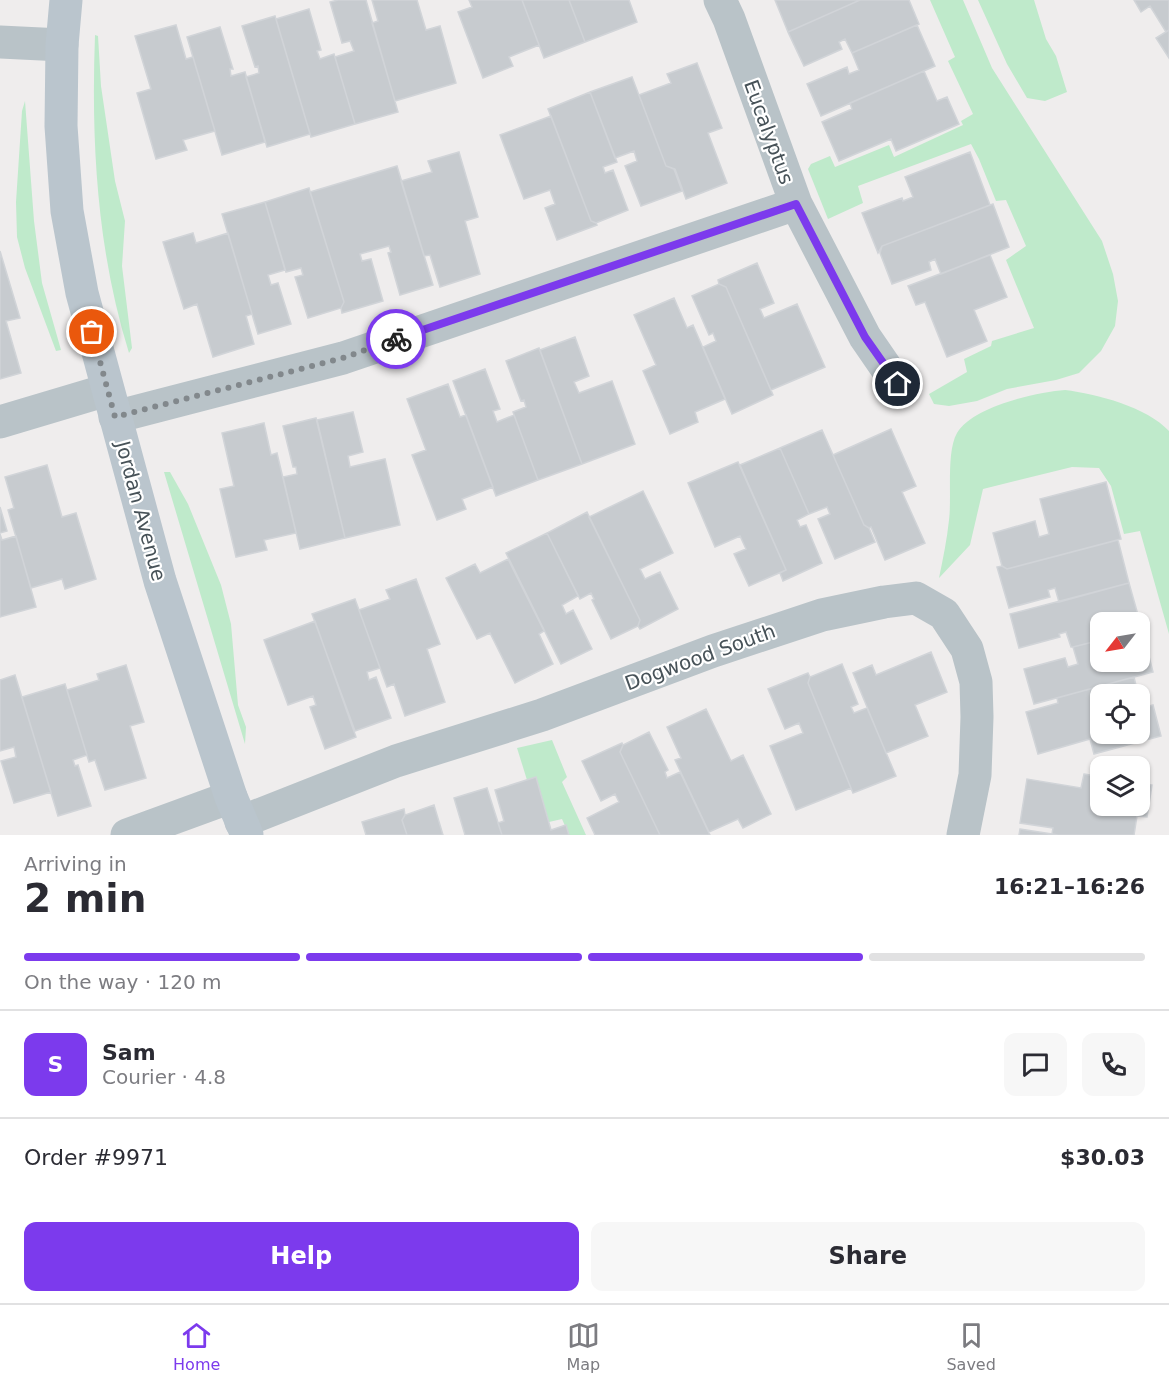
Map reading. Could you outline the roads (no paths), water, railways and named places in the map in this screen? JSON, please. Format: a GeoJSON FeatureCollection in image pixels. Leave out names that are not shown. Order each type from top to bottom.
{"type":"FeatureCollection","features":[{"type":"Feature","properties":{"kind":"street","name":"Jordan Avenue"},"geometry":{"type":"LineString","coordinates":[[66,0],[62,45],[61,126],[68,211],[82,293],[160,581],[240,818]]}},
{"type":"Feature","properties":{"kind":"street","name":"Eucalyptus"},"geometry":{"type":"LineString","coordinates":[[720,0],[729,19],[796,204],[865,337],[898,384]]}},
{"type":"Feature","properties":{"kind":"street"},"geometry":{"type":"LineString","coordinates":[[0,42],[62,45]]}},
{"type":"Feature","properties":{"kind":"street"},"geometry":{"type":"LineString","coordinates":[[0,422],[343,358],[796,204]]}},
{"type":"Feature","properties":{"kind":"street","name":"Dogwood South"},"geometry":{"type":"LineString","coordinates":[[127,835],[240,818],[396,760],[542,715],[713,651],[800,622],[884,602],[916,598],[944,614],[967,649],[976,682],[975,775],[963,835]]}}]}
